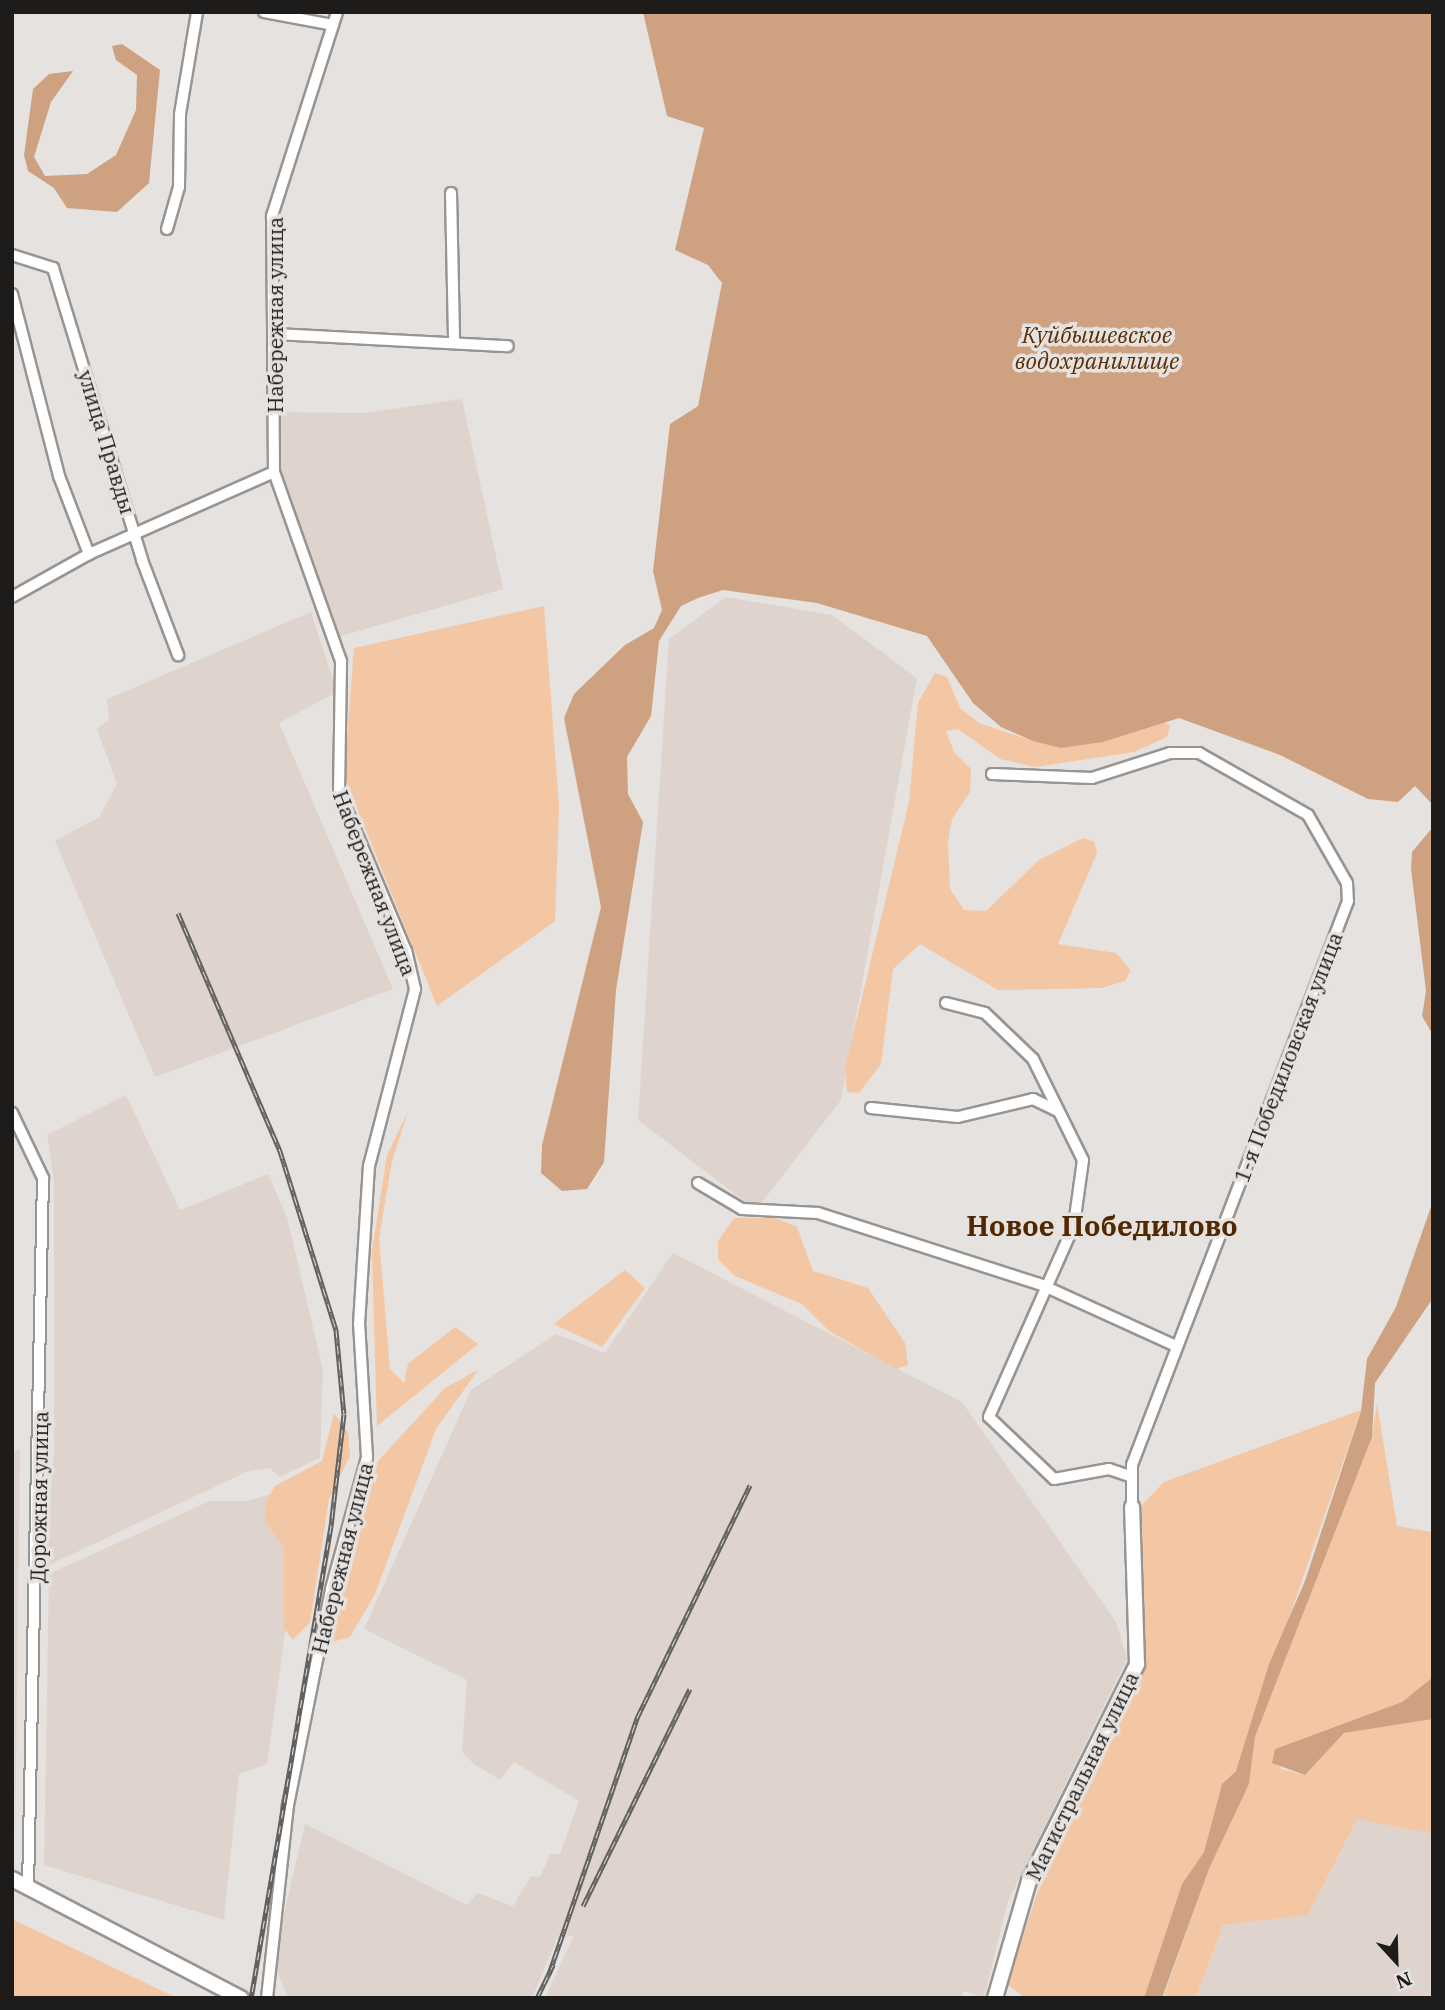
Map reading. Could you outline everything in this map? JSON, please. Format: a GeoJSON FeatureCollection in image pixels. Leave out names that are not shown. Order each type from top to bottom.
{"type":"FeatureCollection","features":[{"type":"Feature","properties":{"kind":"street"},"geometry":{"type":"LineString","coordinates":[[167,229],[179,187],[180,114],[197,12]]}},
{"type":"Feature","properties":{"kind":"street"},"geometry":{"type":"LineString","coordinates":[[264,12],[333,25]]}},
{"type":"Feature","properties":{"kind":"street","name":"Набережная улица"},"geometry":{"type":"LineString","coordinates":[[267,1998],[288,1805],[331,1589],[367,1457],[359,1324],[369,1166],[415,989],[406,951],[339,793],[341,661],[275,472],[276,334],[272,216],[337,12]]}},
{"type":"Feature","properties":{"kind":"street"},"geometry":{"type":"LineString","coordinates":[[451,193],[454,340]]}},
{"type":"Feature","properties":{"kind":"street","name":"улица Правды"},"geometry":{"type":"LineString","coordinates":[[12,255],[52,268],[135,534],[178,655]]}},
{"type":"Feature","properties":{"kind":"street"},"geometry":{"type":"LineString","coordinates":[[12,294],[59,476],[89,554]]}},
{"type":"Feature","properties":{"kind":"street"},"geometry":{"type":"LineString","coordinates":[[276,334],[454,340],[508,346]]}},
{"type":"Feature","properties":{"kind":"street"},"geometry":{"type":"LineString","coordinates":[[12,597],[89,554],[275,472]]}},
{"type":"Feature","properties":{"kind":"street","name":"1-я Победиловская улица"},"geometry":{"type":"LineString","coordinates":[[992,774],[1092,778],[1170,753],[1199,753],[1308,815],[1347,883],[1343,913],[1176,1346],[1132,1477],[1132,1507]]}},
{"type":"Feature","properties":{"kind":"street"},"geometry":{"type":"LineString","coordinates":[[946,1003],[985,1013],[1022,1048],[1082,1152],[1081,1196],[1066,1243],[1042,1285],[989,1417],[1054,1479],[1109,1469],[1132,1477]]}},
{"type":"Feature","properties":{"kind":"street"},"geometry":{"type":"LineString","coordinates":[[870,1108],[958,1117],[1033,1099],[1059,1111]]}},
{"type":"Feature","properties":{"kind":"street","name":"Дорожная улица"},"geometry":{"type":"LineString","coordinates":[[12,1113],[43,1178],[28,1887]]}},
{"type":"Feature","properties":{"kind":"street"},"geometry":{"type":"LineString","coordinates":[[698,1183],[742,1209],[818,1213],[1042,1285],[1176,1346]]}},
{"type":"Feature","properties":{"kind":"street","name":"Магистральная улица"},"geometry":{"type":"LineString","coordinates":[[995,1998],[1029,1881],[1137,1664],[1132,1507]]}},
{"type":"Feature","properties":{"kind":"street"},"geometry":{"type":"LineString","coordinates":[[12,1880],[241,1998]]}},
{"type":"Feature","properties":{"kind":"shaded area"},"geometry":{"type":"Polygon","coordinates":[[[462,399],[503,589],[331,639],[270,462],[269,412],[365,413],[462,399]]]}},
{"type":"Feature","properties":{"kind":"shaded area"},"geometry":{"type":"Polygon","coordinates":[[[726,597],[832,615],[917,678],[841,1100],[756,1210],[638,1120],[669,639],[726,597]]]}},
{"type":"Feature","properties":{"kind":"shaded area"},"geometry":{"type":"Polygon","coordinates":[[[544,606],[559,806],[555,921],[437,1006],[344,776],[354,648],[544,606]]]}},
{"type":"Feature","properties":{"kind":"shaded area"},"geometry":{"type":"Polygon","coordinates":[[[311,612],[337,692],[279,723],[393,989],[155,1077],[55,841],[99,817],[117,784],[97,729],[109,720],[107,699],[311,612]]]}},
{"type":"Feature","properties":{"kind":"shaded area"},"geometry":{"type":"Polygon","coordinates":[[[935,673],[947,677],[960,708],[979,723],[1033,741],[1103,742],[1163,721],[1170,726],[1167,737],[1134,752],[1035,767],[1000,759],[958,729],[946,731],[954,752],[971,769],[970,792],[952,819],[948,842],[950,889],[964,910],[986,911],[1039,860],[1083,838],[1094,842],[1097,853],[1058,944],[1116,953],[1131,970],[1125,981],[1101,988],[998,990],[920,944],[893,969],[881,1064],[859,1093],[847,1092],[845,1068],[909,802],[918,703],[935,673]]]}},
{"type":"Feature","properties":{"kind":"shaded area"},"geometry":{"type":"Polygon","coordinates":[[[126,1095],[180,1210],[268,1174],[287,1217],[323,1370],[320,1458],[279,1477],[270,1468],[246,1472],[45,1567],[54,1451],[54,1180],[47,1135],[126,1095]]]}},
{"type":"Feature","properties":{"kind":"shaded area"},"geometry":{"type":"Polygon","coordinates":[[[408,1112],[392,1161],[379,1238],[390,1369],[404,1383],[408,1364],[455,1327],[478,1344],[377,1426],[372,1251],[387,1155],[408,1112]]]}},
{"type":"Feature","properties":{"kind":"shaded area"},"geometry":{"type":"Polygon","coordinates":[[[734,1218],[775,1218],[797,1227],[813,1271],[868,1288],[905,1343],[908,1365],[896,1369],[829,1331],[802,1304],[735,1276],[718,1259],[718,1241],[734,1218]]]}},
{"type":"Feature","properties":{"kind":"shaded area"},"geometry":{"type":"Polygon","coordinates":[[[673,1253],[962,1402],[1116,1622],[1127,1659],[1008,1901],[984,1998],[964,1991],[961,1998],[545,1998],[574,1935],[557,1939],[532,1998],[288,1998],[273,1960],[305,1824],[467,1905],[477,1893],[513,1906],[531,1876],[540,1877],[550,1854],[560,1854],[579,1801],[514,1762],[500,1780],[474,1764],[462,1752],[467,1680],[364,1629],[471,1390],[556,1334],[605,1353],[673,1253]]]}},
{"type":"Feature","properties":{"kind":"shaded area"},"geometry":{"type":"Polygon","coordinates":[[[625,1270],[645,1288],[602,1347],[554,1324],[625,1270]]]}},
{"type":"Feature","properties":{"kind":"shaded area"},"geometry":{"type":"Polygon","coordinates":[[[478,1370],[436,1429],[375,1594],[350,1637],[332,1642],[329,1631],[378,1461],[445,1388],[478,1370]]]}},
{"type":"Feature","properties":{"kind":"shaded area"},"geometry":{"type":"Polygon","coordinates":[[[1377,1403],[1397,1526],[1433,1532],[1433,1677],[1402,1702],[1275,1749],[1281,1769],[1305,1775],[1344,1733],[1433,1719],[1433,1834],[1357,1819],[1308,1915],[1223,1925],[1196,1998],[1163,1998],[1209,1869],[1249,1784],[1255,1737],[1372,1437],[1377,1403]]]}},
{"type":"Feature","properties":{"kind":"shaded area"},"geometry":{"type":"Polygon","coordinates":[[[1361,1410],[1236,1771],[1222,1784],[1204,1852],[1182,1884],[1144,1998],[1025,1998],[1007,1984],[1037,1894],[1142,1665],[1141,1506],[1164,1482],[1361,1410]]]}},
{"type":"Feature","properties":{"kind":"shaded area"},"geometry":{"type":"Polygon","coordinates":[[[334,1413],[348,1432],[350,1456],[329,1499],[310,1622],[293,1640],[284,1628],[284,1547],[265,1522],[266,1502],[275,1486],[322,1461],[334,1413]]]}},
{"type":"Feature","properties":{"kind":"shaded area"},"geometry":{"type":"Polygon","coordinates":[[[20,1449],[15,1851],[12,1452],[20,1449]]]}},
{"type":"Feature","properties":{"kind":"shaded area"},"geometry":{"type":"Polygon","coordinates":[[[287,1489],[297,1547],[267,1764],[239,1774],[224,1920],[44,1865],[49,1574],[210,1501],[247,1501],[287,1489]]]}},
{"type":"Feature","properties":{"kind":"shaded area"},"geometry":{"type":"Polygon","coordinates":[[[1357,1819],[1433,1834],[1433,1998],[1196,1998],[1223,1925],[1308,1915],[1357,1819]]]}},
{"type":"Feature","properties":{"kind":"shaded area"},"geometry":{"type":"Polygon","coordinates":[[[12,1919],[177,1998],[12,1998],[12,1919]]]}},
{"type":"Feature","properties":{"kind":"water","name":"Куйбышевское водохранилище"},"geometry":{"type":"Polygon","coordinates":[[[643,12],[1433,12],[1433,805],[1415,786],[1398,802],[1368,799],[1280,755],[1179,718],[1103,742],[1061,748],[1033,741],[1001,727],[973,703],[927,636],[817,603],[723,590],[698,598],[681,606],[659,641],[651,716],[627,757],[628,794],[643,822],[616,990],[604,1162],[587,1189],[562,1191],[541,1173],[542,1145],[601,907],[564,718],[574,694],[625,645],[654,628],[662,610],[653,571],[670,424],[698,406],[722,283],[708,265],[675,250],[704,128],[667,116],[643,12]]]}},
{"type":"Feature","properties":{"kind":"water"},"geometry":{"type":"Polygon","coordinates":[[[122,44],[160,70],[149,183],[117,212],[67,208],[54,188],[28,171],[24,155],[33,89],[49,74],[73,71],[51,102],[34,157],[45,176],[87,174],[116,155],[136,110],[137,75],[116,60],[112,46],[122,44]]]}},
{"type":"Feature","properties":{"kind":"water"},"geometry":{"type":"Polygon","coordinates":[[[1433,827],[1433,1035],[1422,1016],[1426,991],[1411,869],[1412,852],[1433,827]]]}},
{"type":"Feature","properties":{"kind":"water"},"geometry":{"type":"Polygon","coordinates":[[[1433,1201],[1433,1298],[1375,1383],[1372,1437],[1255,1737],[1249,1784],[1209,1869],[1162,1998],[1144,1998],[1182,1884],[1204,1852],[1222,1784],[1236,1771],[1269,1664],[1305,1581],[1361,1411],[1367,1359],[1396,1307],[1433,1201]]]}},
{"type":"Feature","properties":{"kind":"water"},"geometry":{"type":"Polygon","coordinates":[[[1433,1677],[1433,1719],[1344,1733],[1305,1775],[1272,1763],[1275,1749],[1402,1702],[1433,1677]]]}},
{"type":"Feature","properties":{"kind":"railway"},"geometry":{"type":"LineString","coordinates":[[178,913],[280,1151],[336,1330],[344,1414],[331,1526],[251,1998]]}},
{"type":"Feature","properties":{"kind":"railway"},"geometry":{"type":"LineString","coordinates":[[549,1974],[637,1718],[750,1485]]}},
{"type":"Feature","properties":{"kind":"railway"},"geometry":{"type":"LineString","coordinates":[[583,1906],[690,1689]]}},
{"type":"Feature","properties":{"kind":"railway"},"geometry":{"type":"LineString","coordinates":[[537,1998],[553,1965]]}},
{"type":"Feature","properties":{"kind":"district","name":"Новое Победилово"},"geometry":{"type":"Point","coordinates":[1102,1226]}}]}
